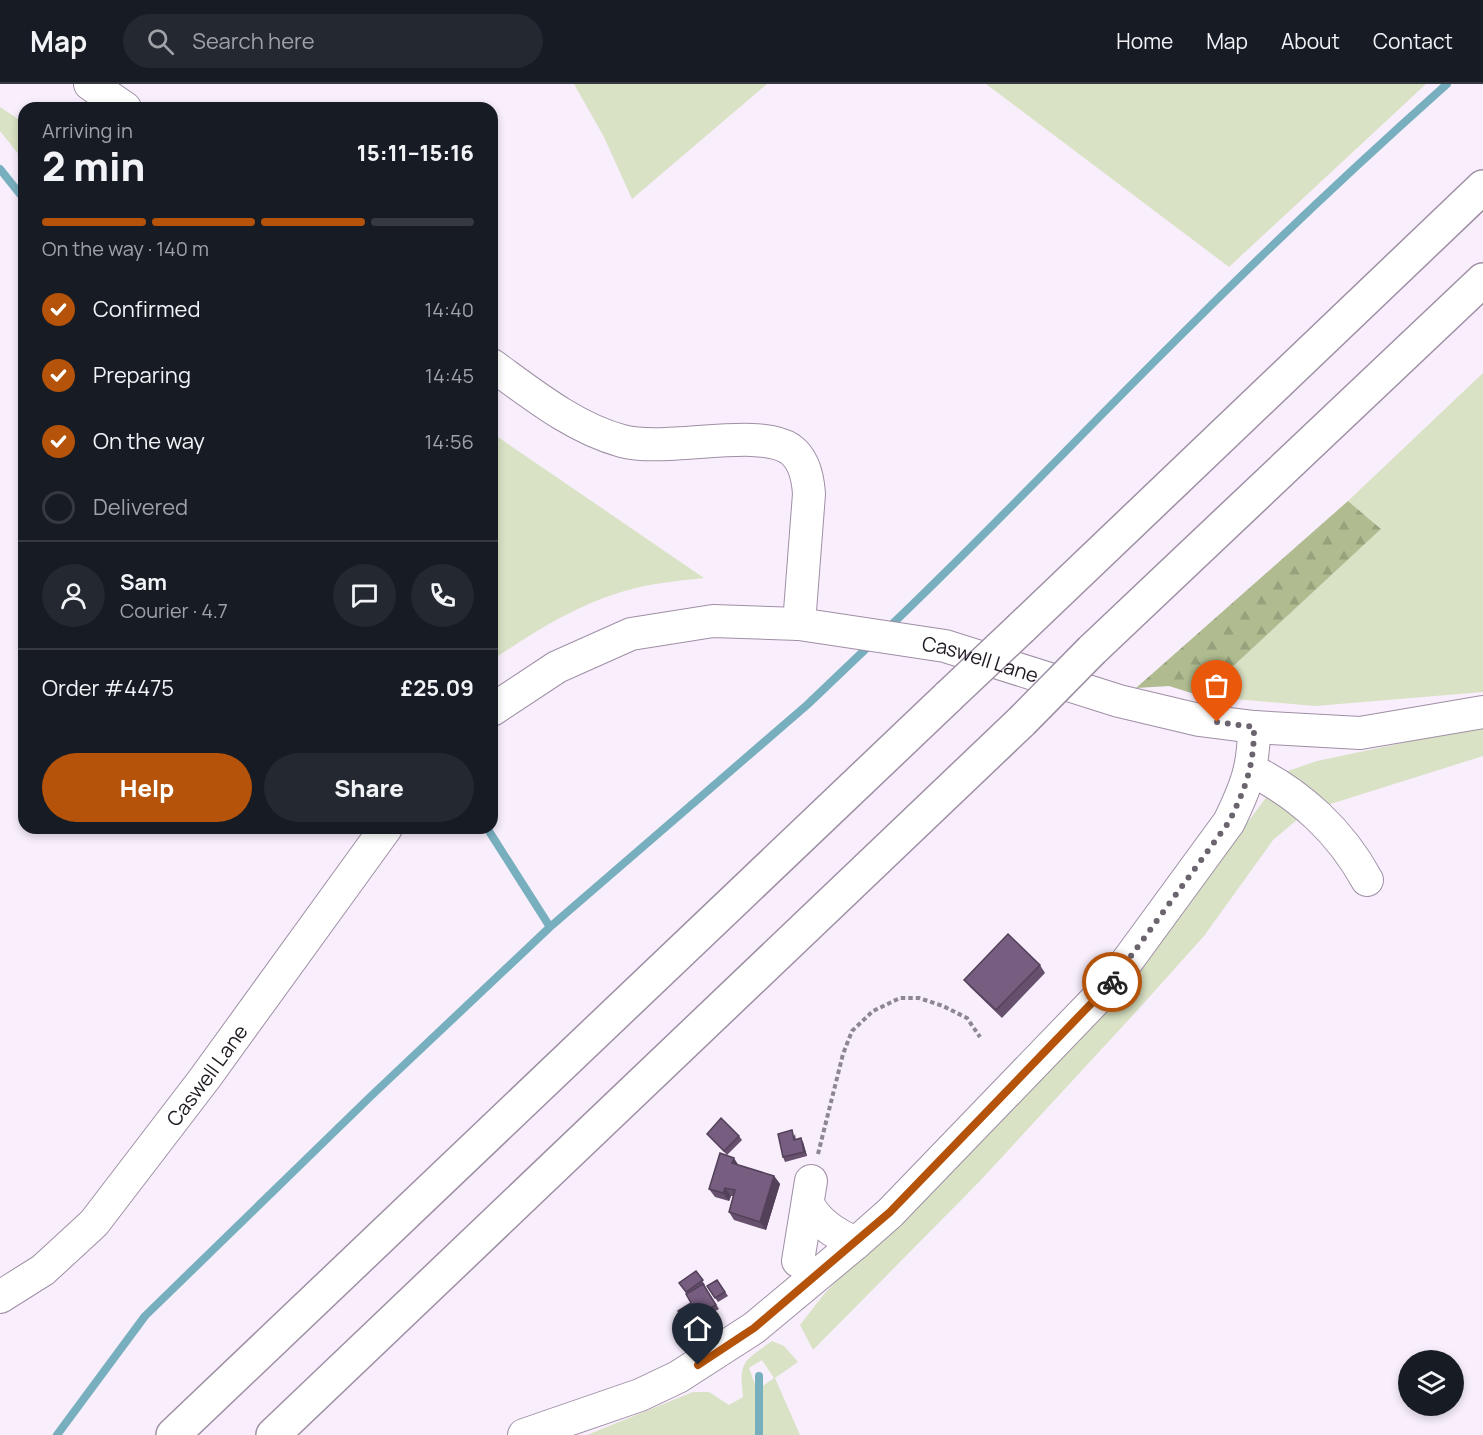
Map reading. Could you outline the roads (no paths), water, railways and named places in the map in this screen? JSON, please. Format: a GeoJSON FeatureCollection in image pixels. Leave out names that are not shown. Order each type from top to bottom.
{"type":"FeatureCollection","features":[{"type":"Feature","properties":{"kind":"highway"},"geometry":{"type":"LineString","coordinates":[[173,1435],[1483,187]]}},
{"type":"Feature","properties":{"kind":"highway"},"geometry":{"type":"LineString","coordinates":[[273,1435],[1022,722],[1092,650],[1483,280]]}},
{"type":"Feature","properties":{"kind":"street"},"geometry":{"type":"LineString","coordinates":[[90,84],[116,102]]}},
{"type":"Feature","properties":{"kind":"street"},"geometry":{"type":"LineString","coordinates":[[498,370],[572,420],[624,442],[653,446],[760,441],[790,449],[804,467],[809,494],[799,624]]}},
{"type":"Feature","properties":{"kind":"street","name":"Caswell Lane"},"geometry":{"type":"LineString","coordinates":[[498,706],[557,667],[631,634],[713,621],[799,624],[945,646],[1119,700],[1198,720],[1254,727],[1360,733],[1483,711]]}},
{"type":"Feature","properties":{"kind":"street"},"geometry":{"type":"LineString","coordinates":[[524,1435],[640,1395],[678,1377],[754,1328],[856,1243],[915,1188],[1109,986],[1229,822],[1251,770],[1254,727]]}},
{"type":"Feature","properties":{"kind":"street"},"geometry":{"type":"LineString","coordinates":[[1251,770],[1270,779],[1296,797],[1332,829],[1358,862],[1368,880]]}},
{"type":"Feature","properties":{"kind":"street","name":"Caswell Lane"},"geometry":{"type":"LineString","coordinates":[[0,1297],[43,1270],[94,1222],[205,1078],[382,834]]}},
{"type":"Feature","properties":{"kind":"street"},"geometry":{"type":"LineString","coordinates":[[798,1261],[810,1193],[811,1211],[836,1234],[856,1243]]}},
{"type":"Feature","properties":{"kind":"waterway"},"geometry":{"type":"LineString","coordinates":[[886,630],[1242,275],[1447,84]]}},
{"type":"Feature","properties":{"kind":"waterway"},"geometry":{"type":"LineString","coordinates":[[0,169],[18,192]]}},
{"type":"Feature","properties":{"kind":"waterway"},"geometry":{"type":"LineString","coordinates":[[57,1435],[145,1316],[370,1097],[550,927],[807,705],[872,643]]}},
{"type":"Feature","properties":{"kind":"waterway"},"geometry":{"type":"LineString","coordinates":[[491,834],[550,927]]}},
{"type":"Feature","properties":{"kind":"waterway"},"geometry":{"type":"LineString","coordinates":[[759,1376],[759,1435]]}}]}
